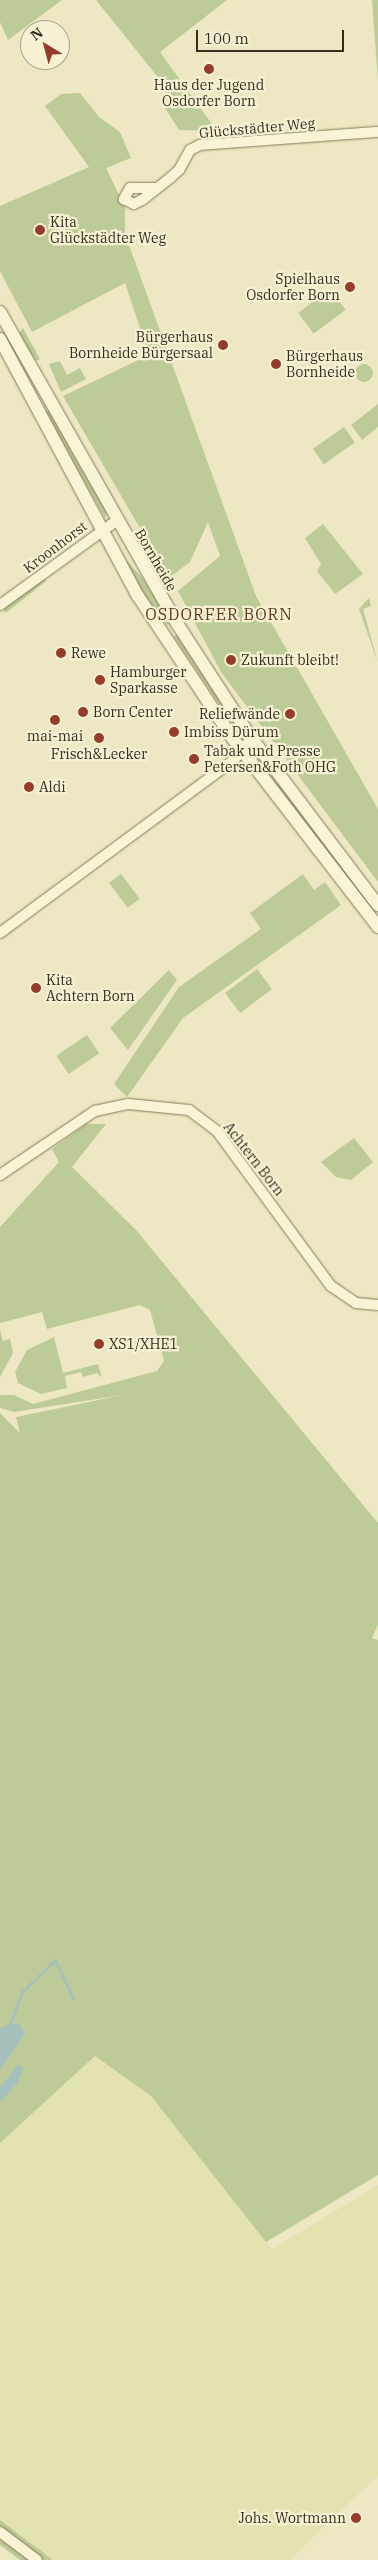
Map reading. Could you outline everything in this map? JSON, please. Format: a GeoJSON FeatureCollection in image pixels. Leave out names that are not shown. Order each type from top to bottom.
{"type":"FeatureCollection","features":[{"type":"Feature","properties":{"kind":"street","name":"Glückstädter Weg"},"geometry":{"type":"LineString","coordinates":[[157,188],[179,170],[190,150],[200,145],[378,132]]}},
{"type":"Feature","properties":{"kind":"street","name":"Bornheide"},"geometry":{"type":"LineString","coordinates":[[0,312],[139,563],[252,738],[378,906]]}},
{"type":"Feature","properties":{"kind":"street"},"geometry":{"type":"LineString","coordinates":[[0,339],[138,596],[244,752],[378,926]]}},
{"type":"Feature","properties":{"kind":"street","name":"Kroonhorst"},"geometry":{"type":"LineString","coordinates":[[0,604],[102,529],[116,521]]}},
{"type":"Feature","properties":{"kind":"street"},"geometry":{"type":"LineString","coordinates":[[102,529],[139,563]]}},
{"type":"Feature","properties":{"kind":"street"},"geometry":{"type":"LineString","coordinates":[[0,933],[244,752],[252,738]]}},
{"type":"Feature","properties":{"kind":"street"},"geometry":{"type":"LineString","coordinates":[[244,752],[293,791]]}},
{"type":"Feature","properties":{"kind":"street","name":"Achtern Born"},"geometry":{"type":"LineString","coordinates":[[0,1175],[95,1111],[128,1104],[189,1110],[217,1131],[331,1286],[356,1303],[378,1305]]}},
{"type":"Feature","properties":{"kind":"street"},"geometry":{"type":"LineString","coordinates":[[0,2532],[37,2560]]}},
{"type":"Feature","properties":{"kind":"green space"},"geometry":{"type":"Polygon","coordinates":[[[0,0],[62,0],[35,20],[20,20],[20,31],[8,40],[0,22],[0,0]]]}},
{"type":"Feature","properties":{"kind":"green space"},"geometry":{"type":"Polygon","coordinates":[[[96,0],[227,0],[160,52],[217,131],[179,130],[165,108],[170,104],[157,76],[96,0]]]}},
{"type":"Feature","properties":{"kind":"green space"},"geometry":{"type":"Polygon","coordinates":[[[372,0],[378,0],[378,80],[372,0]]]}},
{"type":"Feature","properties":{"kind":"green space"},"geometry":{"type":"Polygon","coordinates":[[[80,93],[99,117],[120,132],[131,158],[106,168],[125,207],[125,234],[256,596],[378,809],[378,882],[221,672],[178,591],[220,556],[208,522],[190,562],[169,578],[63,396],[149,355],[125,283],[32,332],[0,271],[0,206],[89,167],[45,106],[61,94],[80,93]]]}},
{"type":"Feature","properties":{"kind":"green space"},"geometry":{"type":"Polygon","coordinates":[[[330,289],[346,310],[314,334],[298,313],[330,289]]]}},
{"type":"Feature","properties":{"kind":"green space"},"geometry":{"type":"Polygon","coordinates":[[[23,328],[40,359],[36,361],[17,336],[23,328]]]}},
{"type":"Feature","properties":{"kind":"green space"},"geometry":{"type":"Polygon","coordinates":[[[60,361],[67,375],[80,368],[86,379],[61,392],[49,364],[60,361]]]}},
{"type":"Feature","properties":{"kind":"green space"},"geometry":{"type":"Polygon","coordinates":[[[364,364],[370,367],[373,373],[370,379],[364,382],[358,379],[355,373],[358,367],[364,364]]]}},
{"type":"Feature","properties":{"kind":"green space"},"geometry":{"type":"Polygon","coordinates":[[[378,404],[378,427],[362,440],[351,425],[378,404]]]}},
{"type":"Feature","properties":{"kind":"green space"},"geometry":{"type":"Polygon","coordinates":[[[51,408],[107,512],[105,518],[44,412],[51,408]]]}},
{"type":"Feature","properties":{"kind":"green space"},"geometry":{"type":"Polygon","coordinates":[[[344,427],[355,443],[324,464],[313,449],[344,427]]]}},
{"type":"Feature","properties":{"kind":"green space"},"geometry":{"type":"Polygon","coordinates":[[[323,524],[363,574],[335,594],[317,571],[321,564],[305,538],[323,524]]]}},
{"type":"Feature","properties":{"kind":"green space"},"geometry":{"type":"Polygon","coordinates":[[[121,554],[144,580],[171,623],[167,625],[148,603],[121,554]]]}},
{"type":"Feature","properties":{"kind":"green space"},"geometry":{"type":"Polygon","coordinates":[[[43,577],[46,581],[6,613],[1,606],[43,577]]]}},
{"type":"Feature","properties":{"kind":"green space"},"geometry":{"type":"Polygon","coordinates":[[[369,598],[371,606],[363,609],[378,663],[359,609],[369,598]]]}},
{"type":"Feature","properties":{"kind":"green space"},"geometry":{"type":"Polygon","coordinates":[[[178,634],[243,735],[241,737],[174,637],[178,634]]]}},
{"type":"Feature","properties":{"kind":"green space"},"geometry":{"type":"Polygon","coordinates":[[[274,781],[306,813],[354,877],[348,881],[274,781]]]}},
{"type":"Feature","properties":{"kind":"green space"},"geometry":{"type":"Polygon","coordinates":[[[121,874],[140,899],[128,908],[109,883],[121,874]]]}},
{"type":"Feature","properties":{"kind":"green space"},"geometry":{"type":"Polygon","coordinates":[[[303,874],[314,890],[325,882],[341,905],[183,1018],[127,1097],[114,1084],[179,987],[261,929],[250,913],[303,874]]]}},
{"type":"Feature","properties":{"kind":"green space"},"geometry":{"type":"Polygon","coordinates":[[[257,969],[272,989],[240,1013],[225,993],[257,969]]]}},
{"type":"Feature","properties":{"kind":"green space"},"geometry":{"type":"Polygon","coordinates":[[[169,970],[177,980],[128,1050],[110,1028],[169,970]]]}},
{"type":"Feature","properties":{"kind":"green space"},"geometry":{"type":"Polygon","coordinates":[[[87,1035],[99,1053],[69,1074],[56,1056],[87,1035]]]}},
{"type":"Feature","properties":{"kind":"green space"},"geometry":{"type":"Polygon","coordinates":[[[86,1124],[106,1124],[72,1167],[136,1230],[378,1523],[378,1625],[372,1638],[378,1640],[378,2175],[266,2242],[151,2096],[95,2056],[0,2143],[0,1413],[20,1433],[16,1417],[123,1395],[14,1412],[0,1408],[0,1395],[14,1395],[33,1404],[157,1371],[164,1361],[150,1310],[140,1305],[47,1329],[42,1312],[0,1323],[0,1227],[59,1162],[52,1149],[86,1124]]]}},
{"type":"Feature","properties":{"kind":"green space"},"geometry":{"type":"Polygon","coordinates":[[[354,1138],[373,1162],[351,1180],[336,1177],[321,1162],[354,1138]]]}},
{"type":"Feature","properties":{"kind":"green space"},"geometry":{"type":"Polygon","coordinates":[[[0,1330],[3,1341],[10,1339],[13,1353],[0,1377],[0,1330]]]}},
{"type":"Feature","properties":{"kind":"green space"},"geometry":{"type":"Polygon","coordinates":[[[54,1337],[63,1373],[98,1364],[102,1378],[97,1373],[83,1377],[81,1372],[65,1376],[67,1388],[41,1394],[18,1383],[15,1372],[27,1350],[54,1337]]]}},
{"type":"Feature","properties":{"kind":"green space"},"geometry":{"type":"Polygon","coordinates":[[[95,2056],[151,2096],[272,2249],[378,2185],[378,2476],[289,2560],[53,2560],[0,2520],[0,2143],[95,2056]]]}},
{"type":"Feature","properties":{"kind":"green space"},"geometry":{"type":"Polygon","coordinates":[[[0,2520],[53,2560],[20,2560],[0,2545],[0,2520]]]}},
{"type":"Feature","properties":{"kind":"water"},"geometry":{"type":"Polygon","coordinates":[[[10,2023],[18,2023],[25,2034],[0,2070],[0,2029],[10,2023]]]}},
{"type":"Feature","properties":{"kind":"water"},"geometry":{"type":"Polygon","coordinates":[[[19,2064],[23,2069],[18,2082],[0,2102],[0,2087],[19,2064]]]}},
{"type":"Feature","properties":{"kind":"waterway"},"geometry":{"type":"LineString","coordinates":[[10,2023],[22,1992],[55,1960],[73,1998]]}},
{"type":"Feature","properties":{"kind":"place","name":"Haus der Jugend Osdorfer Born"},"geometry":{"type":"Point","coordinates":[209,69]}},
{"type":"Feature","properties":{"kind":"place","name":"Kita Glückstädter Weg"},"geometry":{"type":"Point","coordinates":[40,230]}},
{"type":"Feature","properties":{"kind":"place","name":"Spielhaus Osdorfer Born"},"geometry":{"type":"Point","coordinates":[350,287]}},
{"type":"Feature","properties":{"kind":"place","name":"Bürgerhaus Bornheide Bürgersaal"},"geometry":{"type":"Point","coordinates":[223,345]}},
{"type":"Feature","properties":{"kind":"place","name":"Bürgerhaus Bornheide"},"geometry":{"type":"Point","coordinates":[276,364]}},
{"type":"Feature","properties":{"kind":"place","name":"Rewe"},"geometry":{"type":"Point","coordinates":[61,653]}},
{"type":"Feature","properties":{"kind":"place","name":"Zukunft bleibt!"},"geometry":{"type":"Point","coordinates":[231,660]}},
{"type":"Feature","properties":{"kind":"place","name":"Hamburger Sparkasse"},"geometry":{"type":"Point","coordinates":[100,680]}},
{"type":"Feature","properties":{"kind":"place","name":"Born Center"},"geometry":{"type":"Point","coordinates":[83,712]}},
{"type":"Feature","properties":{"kind":"place","name":"Reliefwände"},"geometry":{"type":"Point","coordinates":[290,714]}},
{"type":"Feature","properties":{"kind":"place","name":"mai-mai"},"geometry":{"type":"Point","coordinates":[55,720]}},
{"type":"Feature","properties":{"kind":"place","name":"Imbiss Dürum"},"geometry":{"type":"Point","coordinates":[174,732]}},
{"type":"Feature","properties":{"kind":"place","name":"Frisch&Lecker"},"geometry":{"type":"Point","coordinates":[99,738]}},
{"type":"Feature","properties":{"kind":"place","name":"Tabak und Presse Petersen&Foth OHG"},"geometry":{"type":"Point","coordinates":[194,759]}},
{"type":"Feature","properties":{"kind":"place","name":"Aldi"},"geometry":{"type":"Point","coordinates":[29,787]}},
{"type":"Feature","properties":{"kind":"place","name":"Kita Achtern Born"},"geometry":{"type":"Point","coordinates":[36,988]}},
{"type":"Feature","properties":{"kind":"place","name":"XS1/XHE1"},"geometry":{"type":"Point","coordinates":[99,1344]}},
{"type":"Feature","properties":{"kind":"place","name":"Johs. Wortmann"},"geometry":{"type":"Point","coordinates":[356,2518]}},
{"type":"Feature","properties":{"kind":"district","name":"OSDORFER BORN"},"geometry":{"type":"Point","coordinates":[219,614]}}]}
